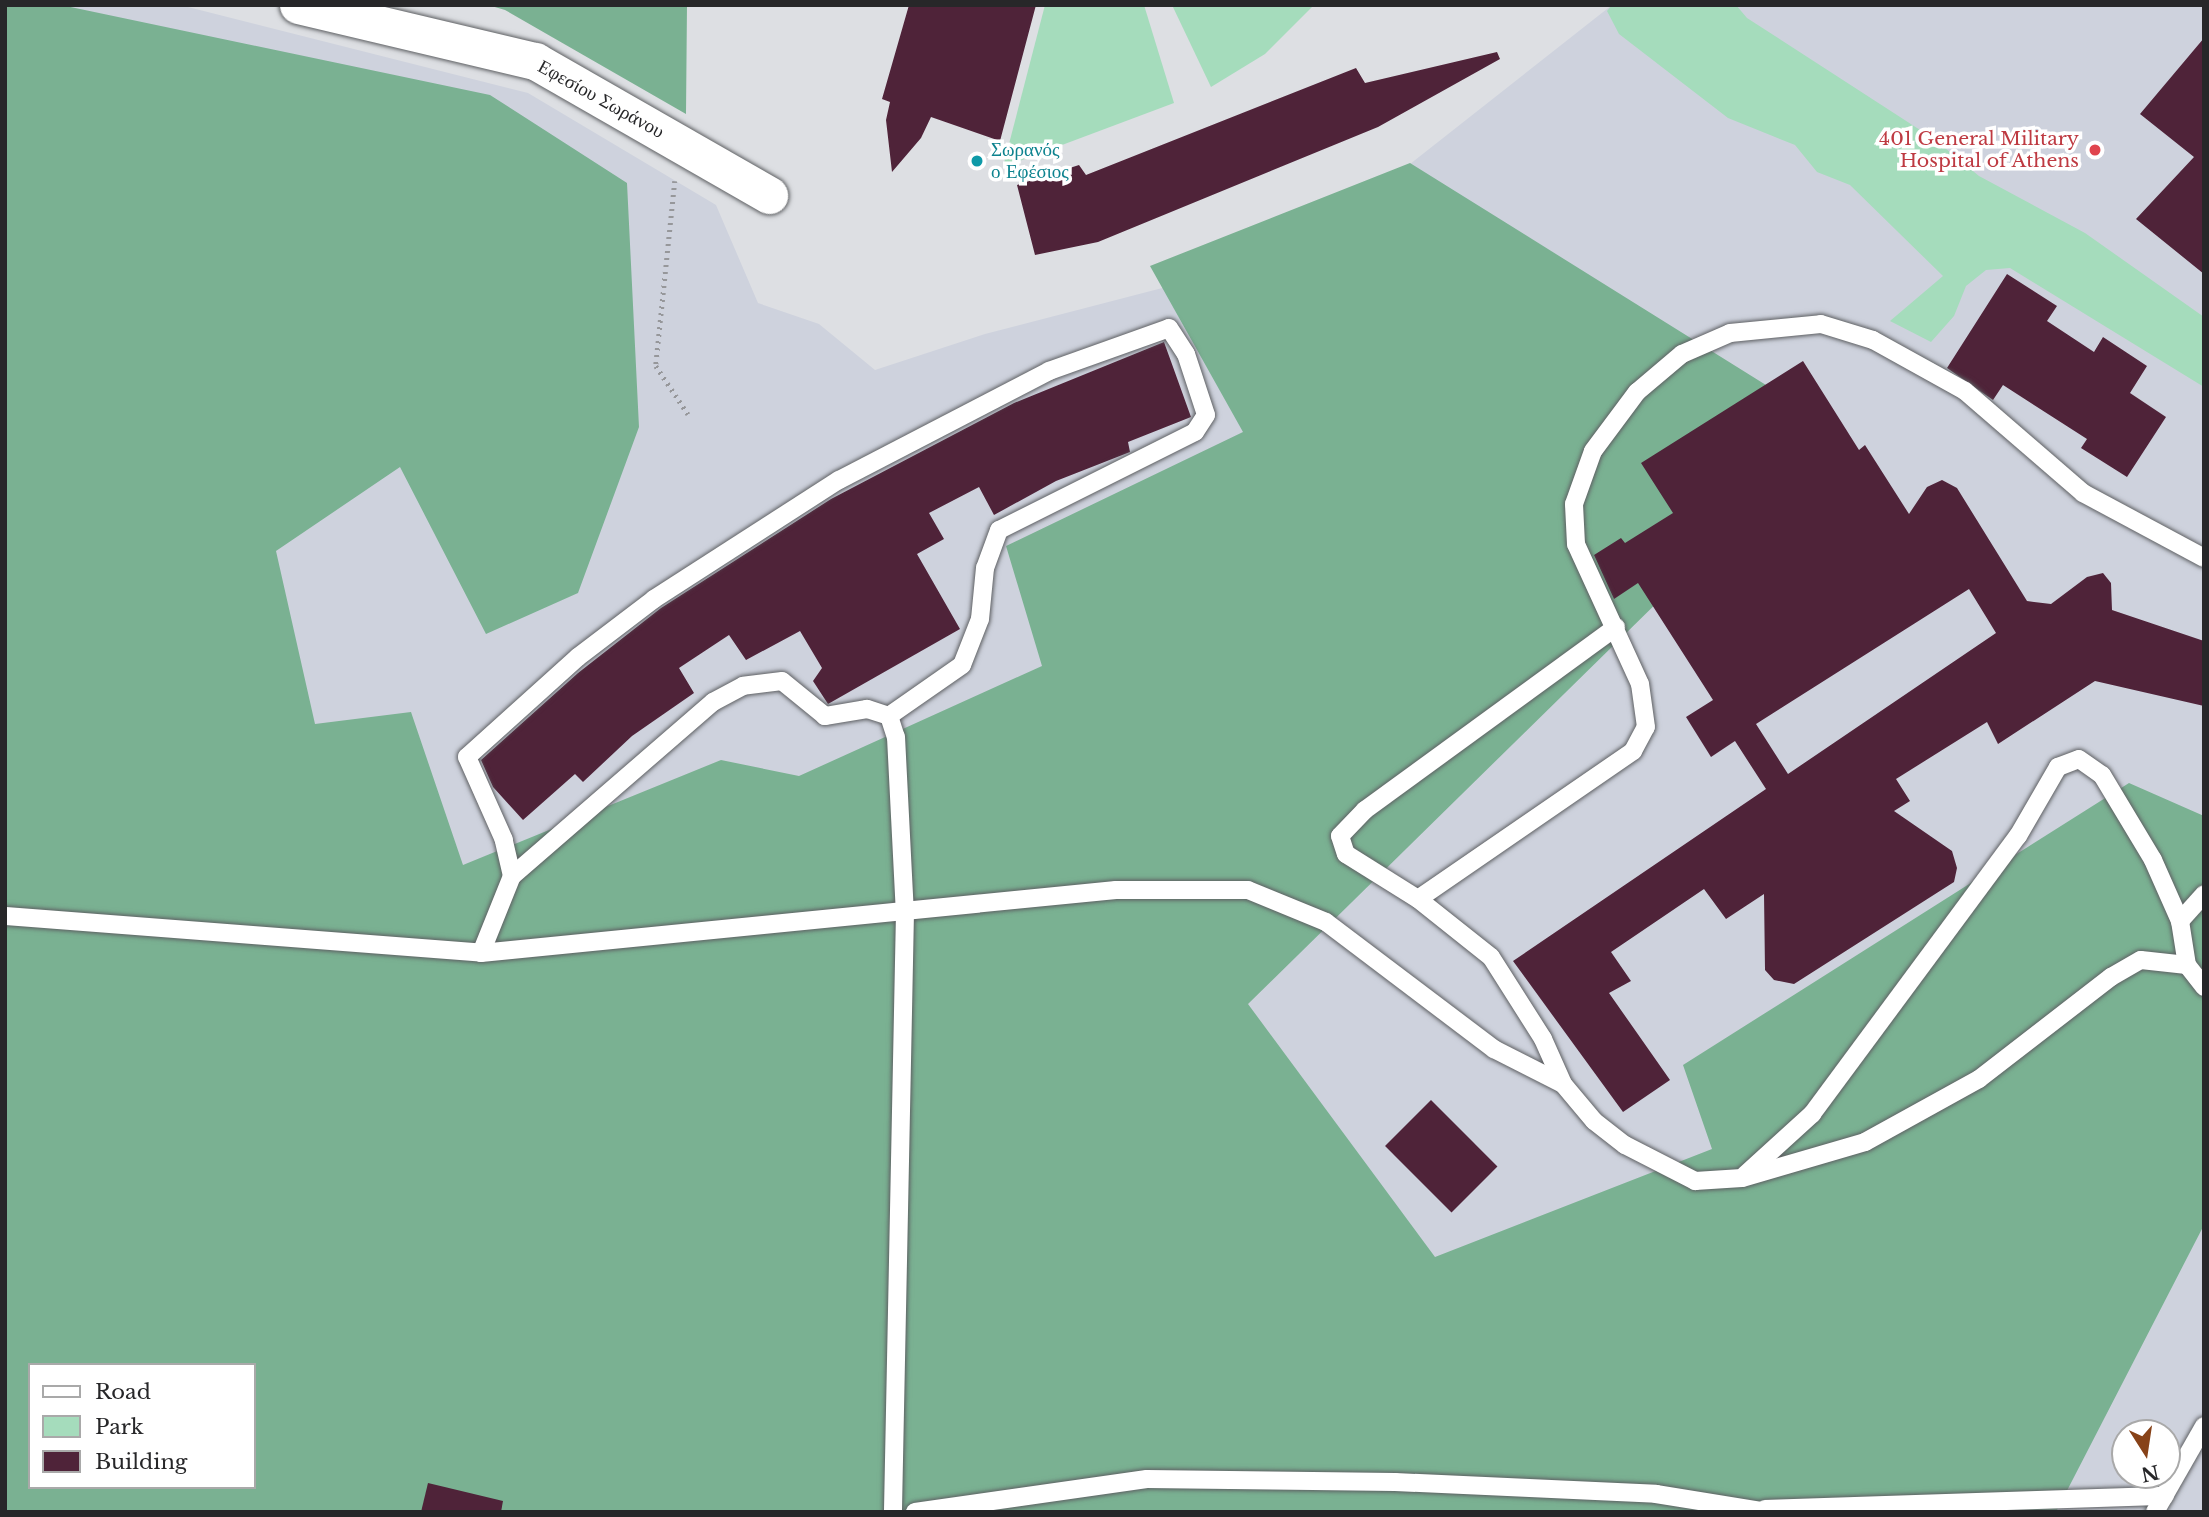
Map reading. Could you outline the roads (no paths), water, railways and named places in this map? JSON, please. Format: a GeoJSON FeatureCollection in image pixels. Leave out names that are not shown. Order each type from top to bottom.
{"type":"FeatureCollection","features":[{"type":"Feature","properties":{"kind":"street","name":"Εφεσίου Σωράνου"},"geometry":{"type":"LineString","coordinates":[[298,5],[535,61],[769,195]]}},
{"type":"Feature","properties":{"kind":"lane"},"geometry":{"type":"LineString","coordinates":[[1418,899],[1633,751],[1646,727],[1640,684],[1576,544],[1574,504],[1593,451],[1637,393],[1682,354],[1730,333],[1821,324],[1873,340],[1965,391],[2083,493],[2204,558]]}},
{"type":"Feature","properties":{"kind":"lane"},"geometry":{"type":"LineString","coordinates":[[512,876],[504,839],[467,757],[578,657],[654,598],[839,480],[1049,371],[1169,328],[1186,354],[1206,415],[1195,432],[999,530],[985,568],[981,619],[962,665],[889,716]]}},
{"type":"Feature","properties":{"kind":"lane"},"geometry":{"type":"LineString","coordinates":[[1616,627],[1365,810],[1340,836],[1346,854],[1418,899],[1491,957],[1543,1039],[1563,1084],[1594,1121],[1625,1145],[1695,1181],[1742,1178],[1865,1142],[1979,1079],[2110,977],[2141,960],[2187,965]]}},
{"type":"Feature","properties":{"kind":"lane"},"geometry":{"type":"LineString","coordinates":[[481,953],[512,876],[713,702],[743,686],[782,681],[825,716],[867,709],[889,716]]}},
{"type":"Feature","properties":{"kind":"lane"},"geometry":{"type":"LineString","coordinates":[[889,716],[896,737],[905,912],[893,1512]]}},
{"type":"Feature","properties":{"kind":"lane"},"geometry":{"type":"LineString","coordinates":[[1742,1178],[1812,1114],[2010,848],[2058,767],[2079,759],[2102,775],[2153,859],[2180,921],[2187,965],[2204,987]]}},
{"type":"Feature","properties":{"kind":"lane"},"geometry":{"type":"LineString","coordinates":[[5,916],[481,953],[1116,890],[1248,890],[1325,922],[1494,1049],[1563,1084]]}},
{"type":"Feature","properties":{"kind":"lane"},"geometry":{"type":"LineString","coordinates":[[2180,921],[2204,894]]}},
{"type":"Feature","properties":{"kind":"lane"},"geometry":{"type":"LineString","coordinates":[[2155,1512],[2204,1426]]}},
{"type":"Feature","properties":{"kind":"lane"},"geometry":{"type":"LineString","coordinates":[[915,1512],[1147,1479],[1395,1482],[1628,1493],[1767,1511],[2165,1496]]}},
{"type":"Feature","properties":{"kind":"place","name":"401 General Military Hospital of Athens"},"geometry":{"type":"Point","coordinates":[2095,150]}},
{"type":"Feature","properties":{"kind":"place","name":"Σωρανός ο Εφέσιος"},"geometry":{"type":"Point","coordinates":[977,161]}}]}
